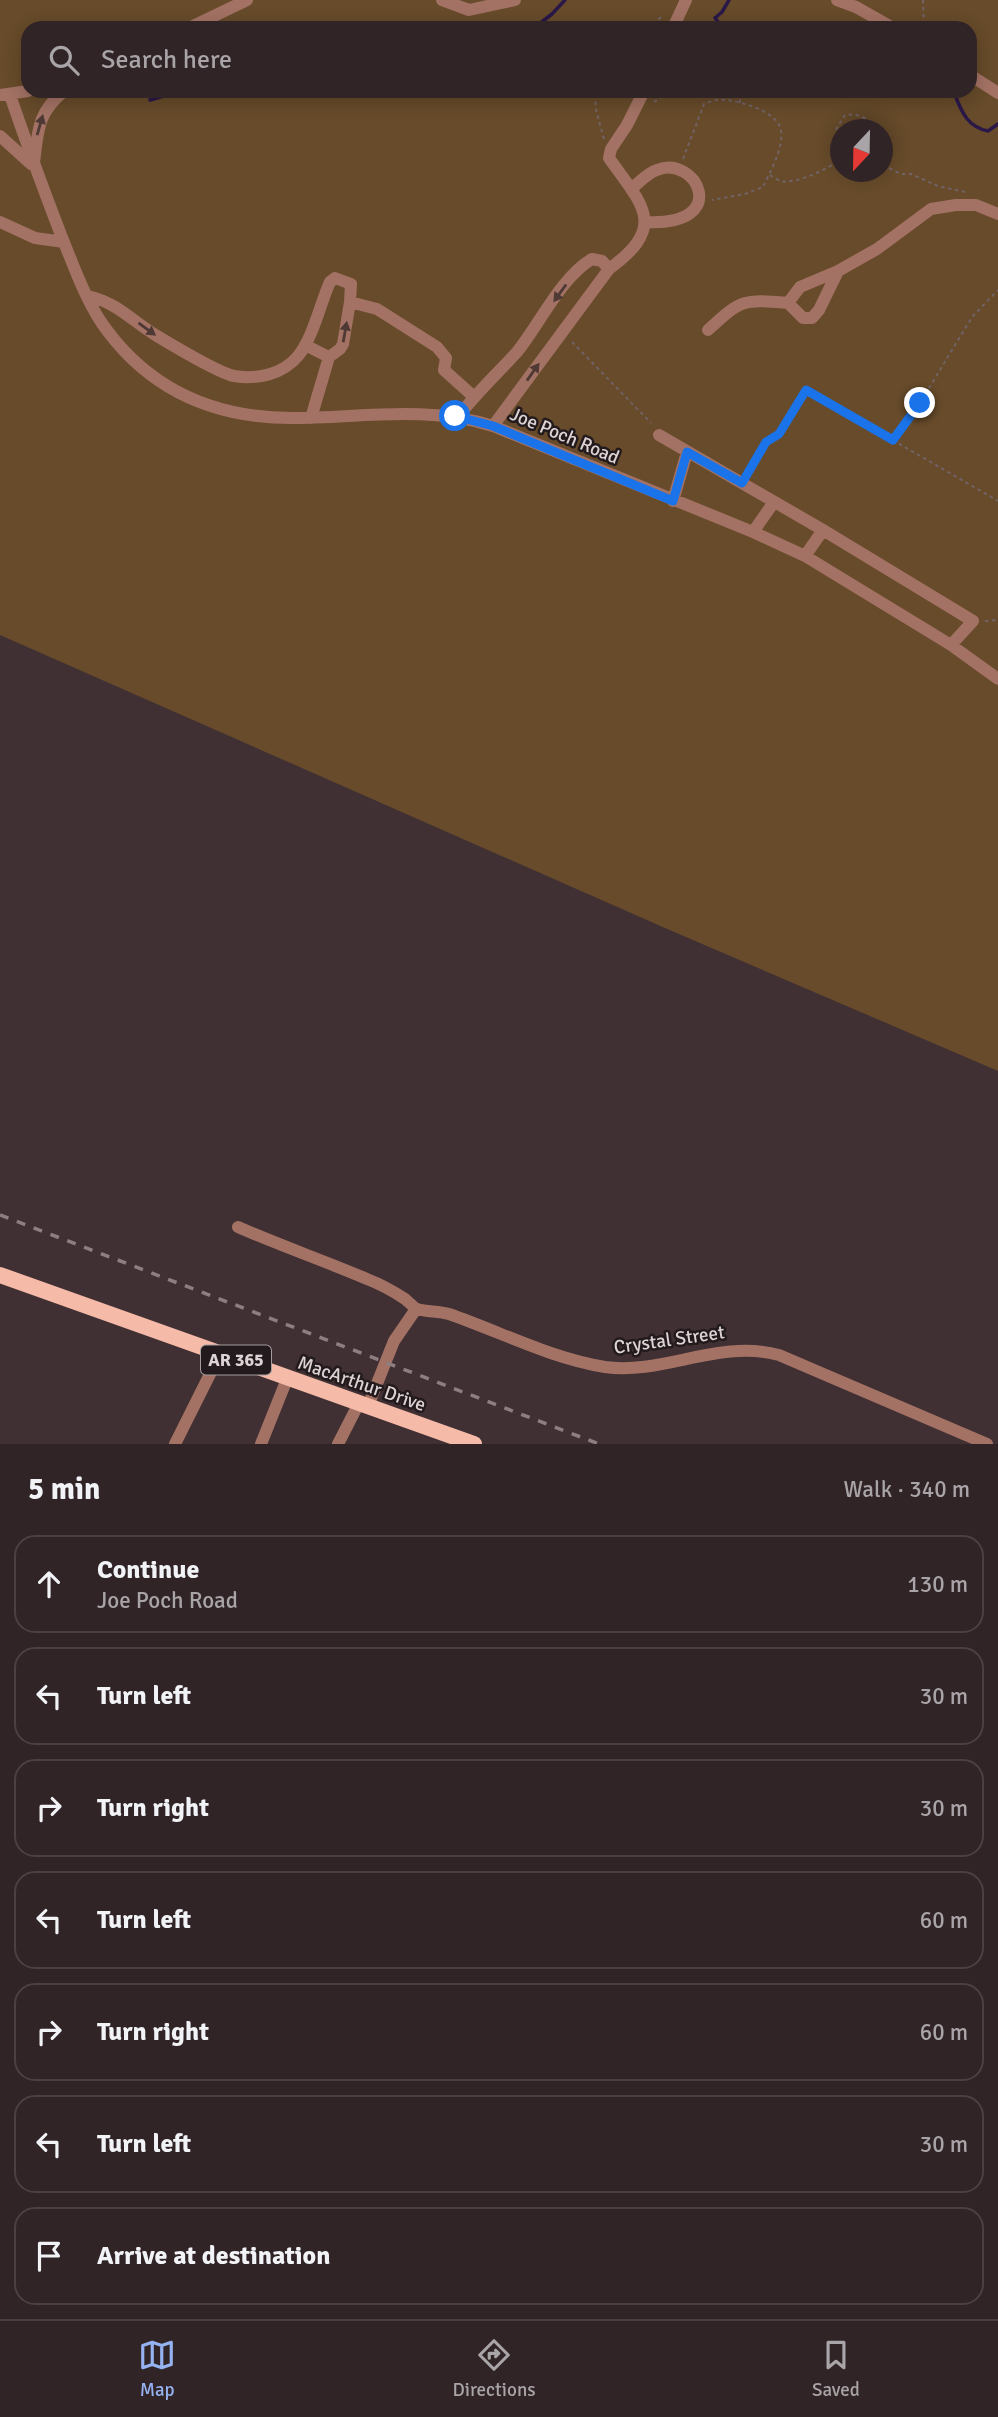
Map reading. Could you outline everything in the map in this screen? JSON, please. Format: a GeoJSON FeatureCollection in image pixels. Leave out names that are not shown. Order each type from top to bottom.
{"type":"FeatureCollection","features":[{"type":"Feature","properties":{"kind":"main road","name":"MacArthur Drive"},"geometry":{"type":"LineString","coordinates":[[0,1275],[474,1444]]}},
{"type":"Feature","properties":{"kind":"street"},"geometry":{"type":"LineString","coordinates":[[204,21],[247,0]]}},
{"type":"Feature","properties":{"kind":"street"},"geometry":{"type":"LineString","coordinates":[[449,1],[470,10],[515,0]]}},
{"type":"Feature","properties":{"kind":"street"},"geometry":{"type":"LineString","coordinates":[[837,0],[881,21]]}},
{"type":"Feature","properties":{"kind":"street"},"geometry":{"type":"LineString","coordinates":[[676,21],[686,1]]}},
{"type":"Feature","properties":{"kind":"street"},"geometry":{"type":"LineString","coordinates":[[977,80],[998,93]]}},
{"type":"Feature","properties":{"kind":"street","name":"Joe Poch Road"},"geometry":{"type":"LineString","coordinates":[[5,95],[64,242],[100,320],[131,358],[184,397],[229,412],[256,416],[311,418],[436,414],[493,426],[806,556],[951,645],[998,679]]}},
{"type":"Feature","properties":{"kind":"street"},"geometry":{"type":"LineString","coordinates":[[33,167],[41,117],[57,98]]}},
{"type":"Feature","properties":{"kind":"street"},"geometry":{"type":"LineString","coordinates":[[493,426],[609,269],[635,245],[646,222],[642,206],[609,158],[611,149],[640,98]]}},
{"type":"Feature","properties":{"kind":"street","name":"Joe Poch Road"},"geometry":{"type":"LineString","coordinates":[[0,136],[33,167]]}},
{"type":"Feature","properties":{"kind":"street"},"geometry":{"type":"LineString","coordinates":[[631,189],[659,169],[679,170],[695,181],[699,201],[690,214],[678,220],[646,222]]}},
{"type":"Feature","properties":{"kind":"street"},"geometry":{"type":"LineString","coordinates":[[788,303],[800,287],[838,271],[877,249],[931,209],[956,205],[996,207]]}},
{"type":"Feature","properties":{"kind":"street"},"geometry":{"type":"LineString","coordinates":[[0,222],[35,238],[64,242]]}},
{"type":"Feature","properties":{"kind":"street"},"geometry":{"type":"LineString","coordinates":[[458,417],[473,396],[518,350],[575,272],[592,259],[602,261],[609,269]]}},
{"type":"Feature","properties":{"kind":"street"},"geometry":{"type":"LineString","coordinates":[[708,330],[725,314],[747,301],[788,303],[803,318],[812,318],[819,310],[838,271]]}},
{"type":"Feature","properties":{"kind":"street"},"geometry":{"type":"LineString","coordinates":[[88,296],[110,303],[155,335],[234,376],[256,376],[285,369],[306,345],[332,279],[341,279],[351,284],[343,344],[329,356],[311,418]]}},
{"type":"Feature","properties":{"kind":"street"},"geometry":{"type":"LineString","coordinates":[[350,302],[377,309],[438,346],[446,358],[444,370],[473,396]]}},
{"type":"Feature","properties":{"kind":"street"},"geometry":{"type":"LineString","coordinates":[[306,345],[329,356]]}},
{"type":"Feature","properties":{"kind":"street"},"geometry":{"type":"LineString","coordinates":[[659,435],[973,621],[951,645]]}},
{"type":"Feature","properties":{"kind":"street"},"geometry":{"type":"LineString","coordinates":[[673,501],[687,452]]}},
{"type":"Feature","properties":{"kind":"street"},"geometry":{"type":"LineString","coordinates":[[753,532],[774,502]]}},
{"type":"Feature","properties":{"kind":"street"},"geometry":{"type":"LineString","coordinates":[[806,556],[823,530]]}},
{"type":"Feature","properties":{"kind":"street","name":"Crystal Street"},"geometry":{"type":"LineString","coordinates":[[239,1227],[385,1287],[416,1309],[445,1313],[575,1362],[609,1367],[642,1366],[727,1350],[763,1350],[987,1444]]}},
{"type":"Feature","properties":{"kind":"street"},"geometry":{"type":"LineString","coordinates":[[338,1444],[363,1405],[394,1341],[416,1309]]}},
{"type":"Feature","properties":{"kind":"street"},"geometry":{"type":"LineString","coordinates":[[175,1444],[220,1354]]}},
{"type":"Feature","properties":{"kind":"street"},"geometry":{"type":"LineString","coordinates":[[261,1444],[288,1379]]}},
{"type":"Feature","properties":{"kind":"path"},"geometry":{"type":"LineString","coordinates":[[923,0],[924,21]]}},
{"type":"Feature","properties":{"kind":"path"},"geometry":{"type":"LineString","coordinates":[[595,98],[609,158]]}},
{"type":"Feature","properties":{"kind":"path"},"geometry":{"type":"LineString","coordinates":[[740,98],[740,103]]}},
{"type":"Feature","properties":{"kind":"path"},"geometry":{"type":"LineString","coordinates":[[679,170],[704,104],[713,100],[740,103],[775,119],[781,130],[779,147],[763,187],[719,200],[699,201]]}},
{"type":"Feature","properties":{"kind":"path"},"geometry":{"type":"LineString","coordinates":[[842,119],[845,115],[868,119]]}},
{"type":"Feature","properties":{"kind":"path"},"geometry":{"type":"LineString","coordinates":[[769,175],[780,181],[790,181],[830,167]]}},
{"type":"Feature","properties":{"kind":"path"},"geometry":{"type":"LineString","coordinates":[[893,170],[964,192]]}},
{"type":"Feature","properties":{"kind":"path"},"geometry":{"type":"LineString","coordinates":[[893,440],[920,403],[972,317],[998,290]]}},
{"type":"Feature","properties":{"kind":"path"},"geometry":{"type":"LineString","coordinates":[[562,331],[654,426],[659,435]]}},
{"type":"Feature","properties":{"kind":"path"},"geometry":{"type":"LineString","coordinates":[[742,483],[766,442],[779,434],[806,390],[998,501]]}},
{"type":"Feature","properties":{"kind":"shaded area"},"geometry":{"type":"Polygon","coordinates":[[[0,0],[998,0],[998,1071],[665,928],[0,635],[0,0]]]}},
{"type":"Feature","properties":{"kind":"waterway"},"geometry":{"type":"LineString","coordinates":[[543,21],[565,0]]}},
{"type":"Feature","properties":{"kind":"waterway"},"geometry":{"type":"LineString","coordinates":[[717,21],[715,18],[729,0]]}},
{"type":"Feature","properties":{"kind":"waterway"},"geometry":{"type":"LineString","coordinates":[[150,100],[157,98]]}},
{"type":"Feature","properties":{"kind":"waterway"},"geometry":{"type":"LineString","coordinates":[[956,98],[963,113],[975,126],[988,131],[998,124]]}},
{"type":"Feature","properties":{"kind":"railway"},"geometry":{"type":"LineString","coordinates":[[0,1215],[599,1444]]}},
{"type":"Feature","properties":{"kind":"route"},"geometry":{"type":"LineString","coordinates":[[455,416],[493,426],[673,501],[687,452],[742,483],[766,442],[779,434],[806,390],[893,440],[920,403]]}}]}
